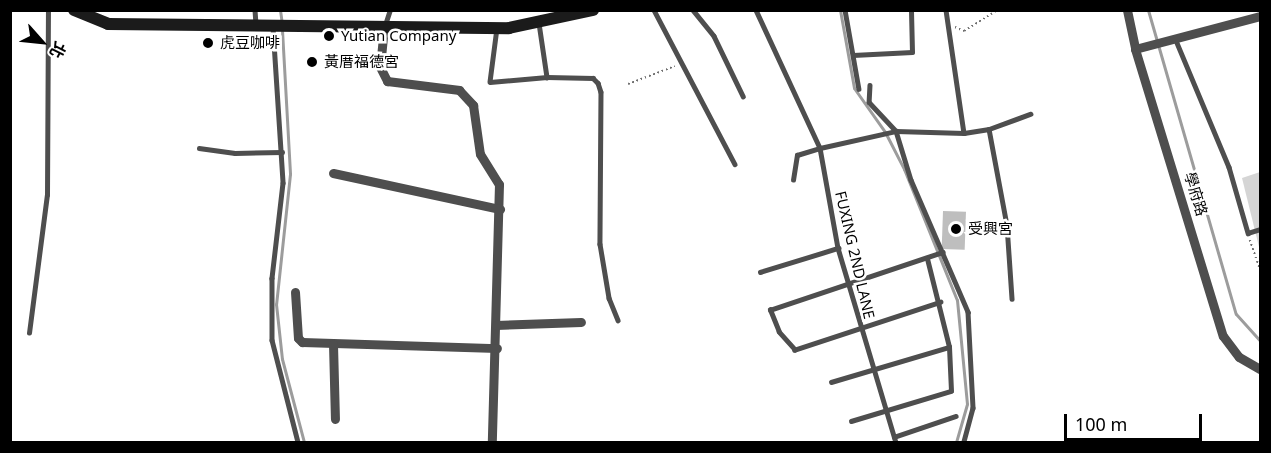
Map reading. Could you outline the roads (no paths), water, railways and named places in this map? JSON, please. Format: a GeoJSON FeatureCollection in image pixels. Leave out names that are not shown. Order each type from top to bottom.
{"type":"FeatureCollection","features":[{"type":"Feature","properties":{"kind":"main road"},"geometry":{"type":"LineString","coordinates":[[74,10],[108,24],[497,28],[539,22],[587,11]]}},
{"type":"Feature","properties":{"kind":"street","name":"學府路"},"geometry":{"type":"LineString","coordinates":[[1127,10],[1135,49],[1223,336],[1239,357],[1260,369]]}},
{"type":"Feature","properties":{"kind":"street"},"geometry":{"type":"LineString","coordinates":[[1135,49],[1260,16]]}},
{"type":"Feature","properties":{"kind":"street"},"geometry":{"type":"LineString","coordinates":[[384,27],[380,67],[387,81],[397,85],[451,87],[473,105],[480,154],[499,184],[497,348],[492,442]]}},
{"type":"Feature","properties":{"kind":"street"},"geometry":{"type":"LineString","coordinates":[[333,173],[500,209]]}},
{"type":"Feature","properties":{"kind":"street"},"geometry":{"type":"LineString","coordinates":[[295,292],[298,338],[302,342],[497,348]]}},
{"type":"Feature","properties":{"kind":"street"},"geometry":{"type":"LineString","coordinates":[[496,325],[581,322]]}},
{"type":"Feature","properties":{"kind":"street"},"geometry":{"type":"LineString","coordinates":[[333,344],[335,419]]}},
{"type":"Feature","properties":{"kind":"lane"},"geometry":{"type":"LineString","coordinates":[[29,333],[47,195],[48,10]]}},
{"type":"Feature","properties":{"kind":"lane"},"geometry":{"type":"LineString","coordinates":[[255,10],[256,26]]}},
{"type":"Feature","properties":{"kind":"lane"},"geometry":{"type":"LineString","coordinates":[[384,27],[390,10]]}},
{"type":"Feature","properties":{"kind":"lane"},"geometry":{"type":"LineString","coordinates":[[654,10],[735,164]]}},
{"type":"Feature","properties":{"kind":"lane"},"geometry":{"type":"LineString","coordinates":[[693,10],[714,36],[744,96]]}},
{"type":"Feature","properties":{"kind":"lane","name":"FUXING 2ND LANE"},"geometry":{"type":"LineString","coordinates":[[756,10],[820,148],[838,248],[860,329],[895,440]]}},
{"type":"Feature","properties":{"kind":"lane"},"geometry":{"type":"LineString","coordinates":[[845,10],[859,89]]}},
{"type":"Feature","properties":{"kind":"lane"},"geometry":{"type":"LineString","coordinates":[[853,55],[912,52],[911,10]]}},
{"type":"Feature","properties":{"kind":"lane"},"geometry":{"type":"LineString","coordinates":[[946,10],[964,133]]}},
{"type":"Feature","properties":{"kind":"lane"},"geometry":{"type":"LineString","coordinates":[[539,22],[547,77]]}},
{"type":"Feature","properties":{"kind":"lane"},"geometry":{"type":"LineString","coordinates":[[273,26],[283,183],[272,278],[272,340],[298,442]]}},
{"type":"Feature","properties":{"kind":"lane"},"geometry":{"type":"LineString","coordinates":[[497,28],[490,82],[547,77],[593,78],[601,92],[600,244],[609,298],[618,320]]}},
{"type":"Feature","properties":{"kind":"lane"},"geometry":{"type":"LineString","coordinates":[[1175,38],[1229,167],[1248,233],[1260,229]]}},
{"type":"Feature","properties":{"kind":"lane"},"geometry":{"type":"LineString","coordinates":[[870,85],[869,102],[896,131],[911,180],[942,252],[960,285],[972,332],[973,408],[964,442]]}},
{"type":"Feature","properties":{"kind":"lane"},"geometry":{"type":"LineString","coordinates":[[793,180],[797,155],[820,148],[896,131],[964,133],[989,129],[1030,114]]}},
{"type":"Feature","properties":{"kind":"lane"},"geometry":{"type":"LineString","coordinates":[[989,129],[1007,225],[1012,299]]}},
{"type":"Feature","properties":{"kind":"lane"},"geometry":{"type":"LineString","coordinates":[[199,148],[235,153],[282,152]]}},
{"type":"Feature","properties":{"kind":"lane"},"geometry":{"type":"LineString","coordinates":[[760,272],[838,248]]}},
{"type":"Feature","properties":{"kind":"lane"},"geometry":{"type":"LineString","coordinates":[[940,302],[795,350],[779,332],[770,310],[849,286],[942,252]]}},
{"type":"Feature","properties":{"kind":"lane"},"geometry":{"type":"LineString","coordinates":[[852,421],[886,413],[951,392],[949,347],[940,302],[927,258]]}},
{"type":"Feature","properties":{"kind":"lane"},"geometry":{"type":"LineString","coordinates":[[831,382],[949,347]]}},
{"type":"Feature","properties":{"kind":"lane"},"geometry":{"type":"LineString","coordinates":[[895,440],[956,416]]}},
{"type":"Feature","properties":{"kind":"waterway"},"geometry":{"type":"LineString","coordinates":[[280,10],[282,24]]}},
{"type":"Feature","properties":{"kind":"waterway"},"geometry":{"type":"LineString","coordinates":[[840,10],[854,88],[885,132],[904,169],[957,300],[967,404],[956,442]]}},
{"type":"Feature","properties":{"kind":"waterway"},"geometry":{"type":"LineString","coordinates":[[1148,10],[1236,314],[1260,341]]}},
{"type":"Feature","properties":{"kind":"waterway"},"geometry":{"type":"LineString","coordinates":[[282,30],[290,174],[276,304],[282,359],[304,442]]}},
{"type":"Feature","properties":{"kind":"place","name":"Yutian Company"},"geometry":{"type":"Point","coordinates":[329,36]}},
{"type":"Feature","properties":{"kind":"place","name":"虎豆咖啡"},"geometry":{"type":"Point","coordinates":[208,43]}},
{"type":"Feature","properties":{"kind":"place","name":"黃厝福德宮"},"geometry":{"type":"Point","coordinates":[312,62]}},
{"type":"Feature","properties":{"kind":"place","name":"受興宮"},"geometry":{"type":"Point","coordinates":[956,229]}}]}
